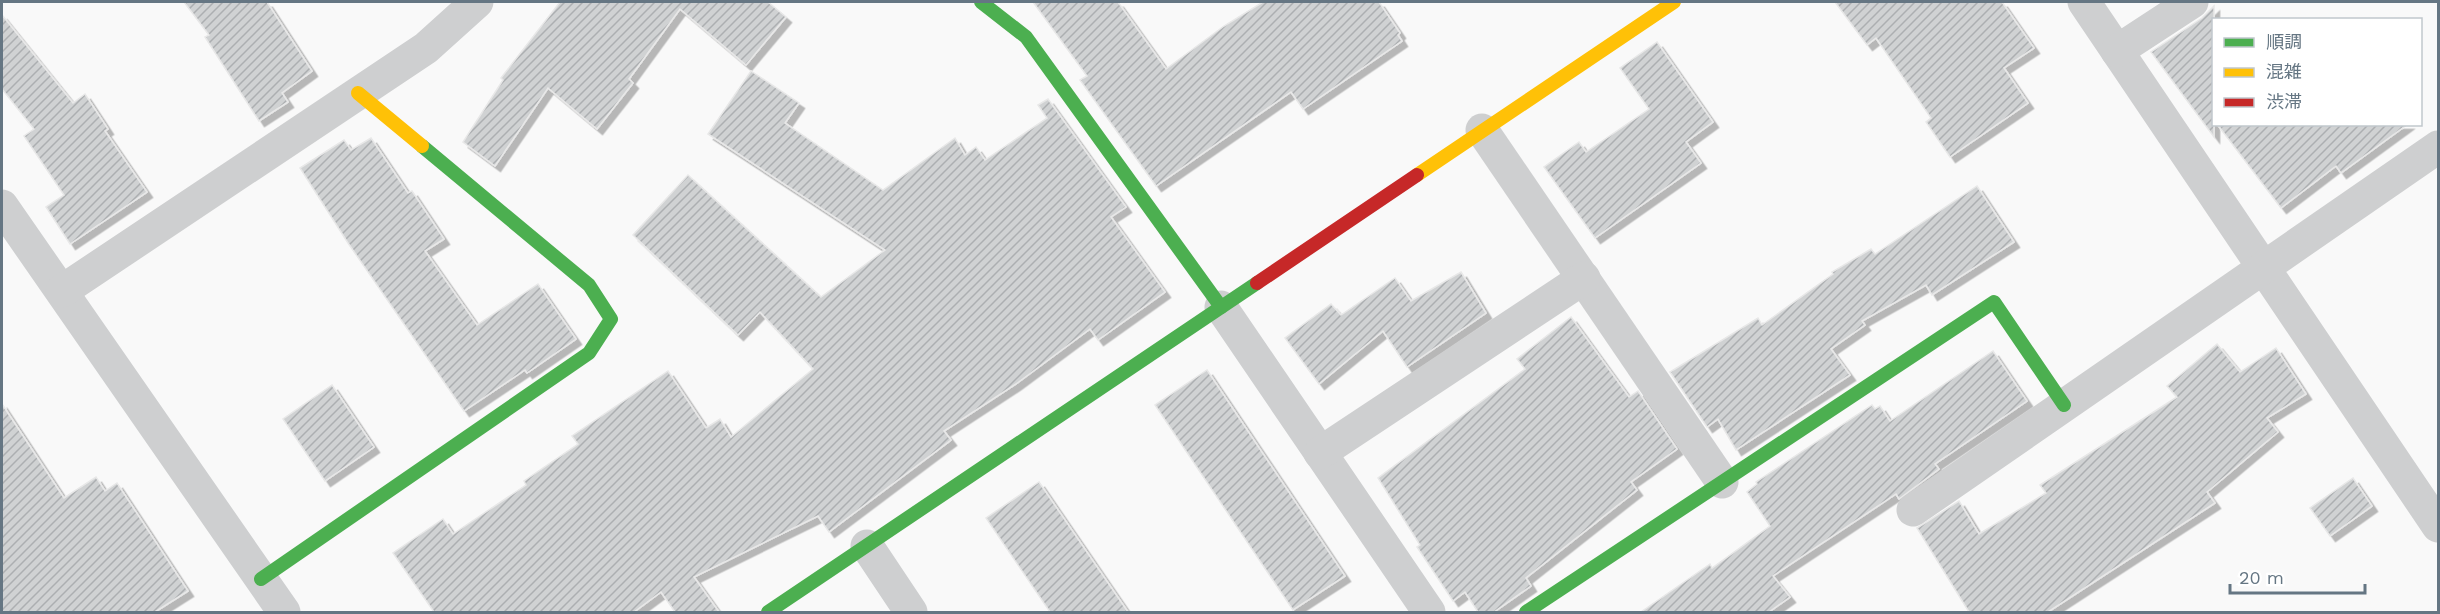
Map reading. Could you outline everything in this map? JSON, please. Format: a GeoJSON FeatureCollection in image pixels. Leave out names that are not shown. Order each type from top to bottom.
{"type":"FeatureCollection","features":[{"type":"Feature","properties":{"kind":"street"},"geometry":{"type":"LineString","coordinates":[[62,291],[426,48],[477,2]]}},
{"type":"Feature","properties":{"kind":"street"},"geometry":{"type":"LineString","coordinates":[[981,2],[1026,37],[1221,307],[1429,612]]}},
{"type":"Feature","properties":{"kind":"street"},"geometry":{"type":"LineString","coordinates":[[768,612],[1674,2]]}},
{"type":"Feature","properties":{"kind":"street"},"geometry":{"type":"LineString","coordinates":[[2084,2],[2439,526]]}},
{"type":"Feature","properties":{"kind":"street"},"geometry":{"type":"LineString","coordinates":[[2117,51],[2192,2]]}},
{"type":"Feature","properties":{"kind":"street"},"geometry":{"type":"LineString","coordinates":[[261,579],[589,353],[611,319],[589,285],[358,93]]}},
{"type":"Feature","properties":{"kind":"street"},"geometry":{"type":"LineString","coordinates":[[1482,130],[1722,482]]}},
{"type":"Feature","properties":{"kind":"street"},"geometry":{"type":"LineString","coordinates":[[1914,510],[2439,147]]}},
{"type":"Feature","properties":{"kind":"street"},"geometry":{"type":"LineString","coordinates":[[2,206],[284,612]]}},
{"type":"Feature","properties":{"kind":"street"},"geometry":{"type":"LineString","coordinates":[[1320,453],[1584,278]]}},
{"type":"Feature","properties":{"kind":"street"},"geometry":{"type":"LineString","coordinates":[[1526,612],[1994,302],[2064,405]]}},
{"type":"Feature","properties":{"kind":"street"},"geometry":{"type":"LineString","coordinates":[[867,546],[911,612]]}},
{"type":"Feature","properties":{"kind":"building"},"geometry":{"type":"Polygon","coordinates":[[[184,2],[267,2],[312,71],[282,93],[288,102],[259,121],[205,37],[209,35],[184,2]]]}},
{"type":"Feature","properties":{"kind":"building"},"geometry":{"type":"Polygon","coordinates":[[[560,2],[768,2],[786,17],[746,65],[680,9],[629,79],[633,83],[597,129],[548,88],[495,166],[463,142],[503,80],[501,78],[560,2]]]}},
{"type":"Feature","properties":{"kind":"building"},"geometry":{"type":"Polygon","coordinates":[[[1033,2],[1118,2],[1166,69],[1224,26],[1263,2],[1379,2],[1400,33],[1398,35],[1402,41],[1303,109],[1291,92],[1156,186],[1080,80],[1087,76],[1033,2]]]}},
{"type":"Feature","properties":{"kind":"building"},"geometry":{"type":"Polygon","coordinates":[[[1835,2],[2002,2],[2034,48],[2004,68],[2028,103],[1950,157],[1926,122],[1931,118],[1876,38],[1867,45],[1835,2]]]}},
{"type":"Feature","properties":{"kind":"building"},"geometry":{"type":"Polygon","coordinates":[[[2214,6],[2212,126],[2214,126],[2214,137],[2151,52],[2202,18],[2214,6]]]}},
{"type":"Feature","properties":{"kind":"building"},"geometry":{"type":"Polygon","coordinates":[[[2,15],[73,103],[85,94],[108,129],[105,131],[147,192],[70,244],[46,207],[64,195],[24,136],[34,129],[2,89],[2,15]]]}},
{"type":"Feature","properties":{"kind":"building"},"geometry":{"type":"Polygon","coordinates":[[[1657,42],[1713,122],[1686,142],[1701,163],[1595,238],[1544,167],[1579,142],[1586,152],[1649,109],[1620,68],[1657,42]]]}},
{"type":"Feature","properties":{"kind":"building"},"geometry":{"type":"Polygon","coordinates":[[[751,71],[799,103],[785,123],[883,190],[955,138],[965,155],[976,147],[985,160],[1047,118],[1038,105],[1048,99],[1126,207],[1111,217],[1165,292],[1098,340],[1090,329],[1016,384],[944,431],[951,440],[829,532],[818,516],[694,577],[719,612],[675,612],[661,592],[634,612],[434,612],[393,553],[443,519],[453,534],[526,485],[524,481],[578,444],[572,436],[668,371],[706,428],[720,419],[731,437],[813,369],[760,312],[738,335],[633,235],[688,175],[821,297],[885,250],[708,134],[751,71]]]}},
{"type":"Feature","properties":{"kind":"building"},"geometry":{"type":"Polygon","coordinates":[[[2219,126],[2405,126],[2341,173],[2336,166],[2281,208],[2219,126]]]}},
{"type":"Feature","properties":{"kind":"building"},"geometry":{"type":"Polygon","coordinates":[[[371,138],[408,193],[412,191],[444,239],[425,251],[477,325],[538,284],[576,339],[527,373],[525,370],[464,411],[348,243],[300,168],[344,140],[351,150],[371,138]]]}},
{"type":"Feature","properties":{"kind":"building"},"geometry":{"type":"Polygon","coordinates":[[[1977,186],[2014,242],[1932,295],[1926,285],[1862,321],[1865,325],[1831,349],[1850,375],[1736,450],[1718,419],[1707,427],[1670,372],[1758,318],[1762,325],[1833,274],[1832,272],[1871,249],[1875,254],[1977,186]]]}},
{"type":"Feature","properties":{"kind":"building"},"geometry":{"type":"Polygon","coordinates":[[[1461,272],[1486,313],[1407,367],[1383,331],[1319,384],[1285,338],[1331,304],[1341,315],[1395,278],[1411,301],[1461,272]]]}},
{"type":"Feature","properties":{"kind":"building"},"geometry":{"type":"Polygon","coordinates":[[[1571,317],[1629,397],[1638,391],[1677,449],[1631,482],[1637,490],[1526,578],[1531,586],[1494,612],[1478,612],[1465,592],[1453,601],[1417,547],[1420,545],[1378,478],[1525,369],[1517,359],[1571,317]]]}},
{"type":"Feature","properties":{"kind":"building"},"geometry":{"type":"Polygon","coordinates":[[[2217,344],[2240,372],[2276,348],[2306,394],[2267,418],[2278,432],[2207,492],[2215,503],[2048,612],[1969,612],[1917,528],[1959,501],[1979,534],[2046,493],[2040,485],[2177,397],[2167,386],[2217,344]]]}},
{"type":"Feature","properties":{"kind":"building"},"geometry":{"type":"Polygon","coordinates":[[[1993,351],[2027,401],[1935,464],[1939,469],[1899,499],[1896,494],[1773,576],[1790,597],[1769,612],[1641,612],[1710,564],[1712,568],[1770,526],[1747,492],[1757,484],[1756,482],[1872,405],[1875,409],[1880,406],[1890,421],[1993,351]]]}},
{"type":"Feature","properties":{"kind":"building"},"geometry":{"type":"Polygon","coordinates":[[[1207,370],[1345,576],[1293,610],[1155,405],[1207,370]]]}},
{"type":"Feature","properties":{"kind":"building"},"geometry":{"type":"Polygon","coordinates":[[[332,385],[374,447],[325,481],[283,419],[332,385]]]}},
{"type":"Feature","properties":{"kind":"building"},"geometry":{"type":"Polygon","coordinates":[[[2,404],[64,498],[96,477],[105,491],[117,483],[188,591],[155,612],[2,612],[2,404]]]}},
{"type":"Feature","properties":{"kind":"building"},"geometry":{"type":"Polygon","coordinates":[[[2353,478],[2372,506],[2330,536],[2310,508],[2353,478]]]}},
{"type":"Feature","properties":{"kind":"building"},"geometry":{"type":"Polygon","coordinates":[[[1039,482],[1128,612],[1050,612],[986,518],[1039,482]]]}},
{"type":"Feature","properties":{"kind":"traffic: fast"},"geometry":{"type":"LineString","coordinates":[[981,2],[1026,37],[1221,307]]}},
{"type":"Feature","properties":{"kind":"traffic: fast"},"geometry":{"type":"LineString","coordinates":[[261,579],[589,353],[611,319],[589,285],[422,146]]}},
{"type":"Feature","properties":{"kind":"traffic: fast"},"geometry":{"type":"LineString","coordinates":[[768,612],[1257,283]]}},
{"type":"Feature","properties":{"kind":"traffic: fast"},"geometry":{"type":"LineString","coordinates":[[1526,612],[1994,302],[2064,405]]}},
{"type":"Feature","properties":{"kind":"traffic: slow"},"geometry":{"type":"LineString","coordinates":[[1417,175],[1674,2]]}},
{"type":"Feature","properties":{"kind":"traffic: slow"},"geometry":{"type":"LineString","coordinates":[[358,93],[422,146]]}},
{"type":"Feature","properties":{"kind":"traffic: jam"},"geometry":{"type":"LineString","coordinates":[[1257,283],[1417,175]]}}]}
